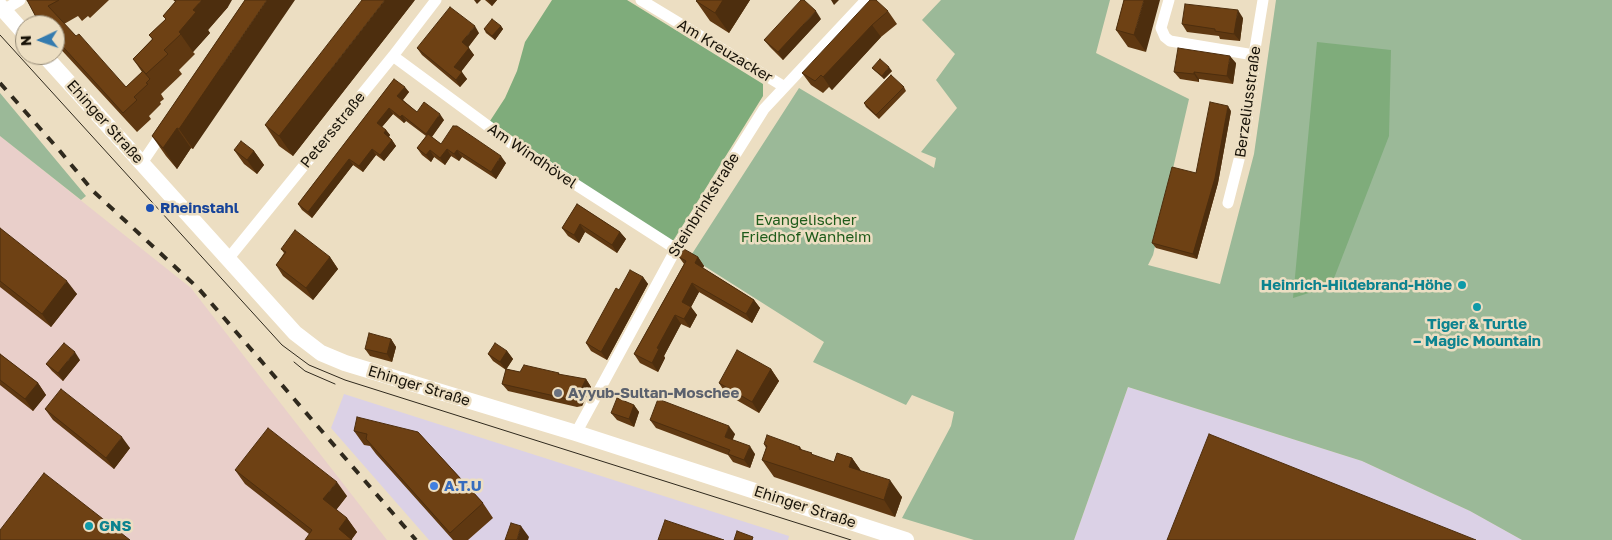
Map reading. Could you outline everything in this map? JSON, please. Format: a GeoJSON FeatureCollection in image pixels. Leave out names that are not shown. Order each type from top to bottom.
{"type":"FeatureCollection","features":[{"type":"Feature","properties":{"kind":"street"},"geometry":{"type":"LineString","coordinates":[[15,23],[2,8],[20,0]]}},
{"type":"Feature","properties":{"kind":"street","name":"Petersstraße"},"geometry":{"type":"LineString","coordinates":[[228,259],[393,56],[436,0]]}},
{"type":"Feature","properties":{"kind":"street","name":"Am Kreuzacker"},"geometry":{"type":"LineString","coordinates":[[641,0],[783,86]]}},
{"type":"Feature","properties":{"kind":"street","name":"Steinbrinkstraße"},"geometry":{"type":"LineString","coordinates":[[576,433],[676,249],[764,109],[783,86],[866,0]]}},
{"type":"Feature","properties":{"kind":"street"},"geometry":{"type":"LineString","coordinates":[[1169,0],[1161,28],[1165,37],[1170,41],[1254,55]]}},
{"type":"Feature","properties":{"kind":"street","name":"Berzeliusstraße"},"geometry":{"type":"LineString","coordinates":[[1228,203],[1244,140],[1254,55],[1263,0]]}},
{"type":"Feature","properties":{"kind":"street","name":"Am Windhövel"},"geometry":{"type":"LineString","coordinates":[[393,56],[511,143],[676,249]]}},
{"type":"Feature","properties":{"kind":"street","name":"Ehinger Straße"},"geometry":{"type":"LineString","coordinates":[[53,65],[295,333],[321,353],[345,363],[576,433],[906,540]]}},
{"type":"Feature","properties":{"kind":"street"},"geometry":{"type":"LineString","coordinates":[[142,163],[170,123]]}},
{"type":"Feature","properties":{"kind":"shaded area"},"geometry":{"type":"Polygon","coordinates":[[[0,136],[191,288],[387,540],[0,540],[0,136]]]}},
{"type":"Feature","properties":{"kind":"shaded area"},"geometry":{"type":"Polygon","coordinates":[[[1128,387],[1362,461],[1470,511],[1522,540],[1074,540],[1128,387]]]}},
{"type":"Feature","properties":{"kind":"shaded area"},"geometry":{"type":"Polygon","coordinates":[[[344,394],[789,536],[788,540],[429,540],[331,428],[344,394]]]}},
{"type":"Feature","properties":{"kind":"green space"},"geometry":{"type":"Polygon","coordinates":[[[552,0],[627,0],[763,84],[763,96],[673,241],[605,199],[490,121],[505,98],[517,71],[525,42],[552,0]]]}},
{"type":"Feature","properties":{"kind":"green space","name":"Evangelischer Friedhof Wanheim"},"geometry":{"type":"Polygon","coordinates":[[[941,0],[1110,0],[1096,53],[1189,99],[1153,255],[1148,265],[1220,284],[1254,154],[1276,0],[1612,0],[1612,540],[1522,540],[1470,511],[1362,461],[1128,387],[1074,540],[974,540],[902,518],[951,426],[954,412],[912,395],[906,405],[813,362],[824,342],[690,257],[799,88],[934,168],[936,158],[921,152],[957,108],[936,80],[955,54],[922,20],[941,0]]]}},
{"type":"Feature","properties":{"kind":"green space"},"geometry":{"type":"Polygon","coordinates":[[[1317,42],[1391,50],[1389,136],[1331,286],[1293,298],[1317,42]]]}},
{"type":"Feature","properties":{"kind":"green space"},"geometry":{"type":"Polygon","coordinates":[[[0,93],[86,196],[81,200],[0,136],[0,93]]]}},
{"type":"Feature","properties":{"kind":"building"},"geometry":{"type":"Polygon","coordinates":[[[27,0],[59,0],[48,6],[56,15],[35,15],[27,0]]]}},
{"type":"Feature","properties":{"kind":"building"},"geometry":{"type":"Polygon","coordinates":[[[174,0],[202,0],[193,10],[196,12],[179,32],[181,34],[164,50],[168,54],[146,74],[133,59],[153,39],[149,35],[166,19],[163,16],[176,1],[174,0]]]}},
{"type":"Feature","properties":{"kind":"building"},"geometry":{"type":"Polygon","coordinates":[[[245,0],[267,0],[179,129],[177,128],[163,148],[152,136],[245,0]]]}},
{"type":"Feature","properties":{"kind":"building"},"geometry":{"type":"Polygon","coordinates":[[[362,0],[385,0],[279,136],[265,125],[362,0]]]}},
{"type":"Feature","properties":{"kind":"building"},"geometry":{"type":"Polygon","coordinates":[[[697,0],[723,0],[715,13],[697,0]]]}},
{"type":"Feature","properties":{"kind":"building"},"geometry":{"type":"Polygon","coordinates":[[[801,0],[804,0],[816,11],[778,52],[764,40],[801,0]]]}},
{"type":"Feature","properties":{"kind":"building"},"geometry":{"type":"Polygon","coordinates":[[[870,0],[876,0],[888,11],[872,25],[823,77],[821,75],[815,81],[802,73],[870,0]]]}},
{"type":"Feature","properties":{"kind":"building"},"geometry":{"type":"Polygon","coordinates":[[[1124,0],[1144,0],[1134,35],[1116,30],[1124,0]]]}},
{"type":"Feature","properties":{"kind":"building"},"geometry":{"type":"Polygon","coordinates":[[[1185,4],[1238,10],[1234,34],[1182,24],[1185,4]]]}},
{"type":"Feature","properties":{"kind":"building"},"geometry":{"type":"Polygon","coordinates":[[[450,7],[475,26],[462,42],[469,48],[454,67],[462,72],[456,80],[417,48],[450,7]]]}},
{"type":"Feature","properties":{"kind":"building"},"geometry":{"type":"Polygon","coordinates":[[[492,19],[501,26],[492,36],[484,29],[492,19]]]}},
{"type":"Feature","properties":{"kind":"building"},"geometry":{"type":"Polygon","coordinates":[[[65,24],[76,36],[79,34],[126,87],[143,71],[150,79],[146,83],[148,84],[134,97],[137,100],[123,113],[65,49],[65,24]]]}},
{"type":"Feature","properties":{"kind":"building"},"geometry":{"type":"Polygon","coordinates":[[[1178,48],[1230,56],[1227,76],[1194,72],[1194,74],[1174,72],[1178,48]]]}},
{"type":"Feature","properties":{"kind":"building"},"geometry":{"type":"Polygon","coordinates":[[[880,59],[889,67],[882,76],[872,68],[880,59]]]}},
{"type":"Feature","properties":{"kind":"building"},"geometry":{"type":"Polygon","coordinates":[[[891,75],[904,87],[876,115],[864,103],[891,75]]]}},
{"type":"Feature","properties":{"kind":"building"},"geometry":{"type":"Polygon","coordinates":[[[394,79],[405,87],[397,96],[417,112],[424,102],[440,114],[426,134],[402,115],[400,117],[389,108],[377,123],[386,130],[384,133],[392,140],[380,155],[372,149],[359,166],[349,159],[308,212],[298,204],[394,79]]]}},
{"type":"Feature","properties":{"kind":"building"},"geometry":{"type":"Polygon","coordinates":[[[1210,102],[1228,106],[1215,178],[1193,254],[1152,243],[1172,167],[1196,173],[1210,102]]]}},
{"type":"Feature","properties":{"kind":"building"},"geometry":{"type":"Polygon","coordinates":[[[453,126],[457,126],[501,156],[491,172],[457,150],[454,154],[447,149],[440,158],[430,150],[426,155],[417,148],[428,134],[441,144],[453,126]]]}},
{"type":"Feature","properties":{"kind":"building"},"geometry":{"type":"Polygon","coordinates":[[[241,141],[254,151],[247,160],[234,150],[241,141]]]}},
{"type":"Feature","properties":{"kind":"building"},"geometry":{"type":"Polygon","coordinates":[[[577,204],[620,232],[612,245],[580,224],[574,235],[562,228],[577,204]]]}},
{"type":"Feature","properties":{"kind":"building"},"geometry":{"type":"Polygon","coordinates":[[[0,228],[67,281],[42,314],[0,281],[0,228]]]}},
{"type":"Feature","properties":{"kind":"building"},"geometry":{"type":"Polygon","coordinates":[[[295,230],[330,257],[306,288],[276,265],[286,252],[281,249],[295,230]]]}},
{"type":"Feature","properties":{"kind":"building"},"geometry":{"type":"Polygon","coordinates":[[[684,249],[698,257],[695,263],[754,300],[746,314],[692,283],[682,302],[691,307],[684,319],[675,315],[657,348],[659,349],[652,363],[634,354],[686,261],[679,257],[684,249]]]}},
{"type":"Feature","properties":{"kind":"building"},"geometry":{"type":"Polygon","coordinates":[[[630,270],[643,277],[601,352],[586,343],[616,288],[619,290],[630,270]]]}},
{"type":"Feature","properties":{"kind":"building"},"geometry":{"type":"Polygon","coordinates":[[[369,333],[391,339],[387,354],[365,349],[369,333]]]}},
{"type":"Feature","properties":{"kind":"building"},"geometry":{"type":"Polygon","coordinates":[[[64,343],[75,352],[58,373],[46,364],[64,343]]]}},
{"type":"Feature","properties":{"kind":"building"},"geometry":{"type":"Polygon","coordinates":[[[495,343],[507,351],[500,362],[488,354],[495,343]]]}},
{"type":"Feature","properties":{"kind":"building"},"geometry":{"type":"Polygon","coordinates":[[[737,350],[771,369],[752,402],[719,383],[737,350]]]}},
{"type":"Feature","properties":{"kind":"building"},"geometry":{"type":"Polygon","coordinates":[[[0,354],[38,383],[25,399],[0,380],[0,354]]]}},
{"type":"Feature","properties":{"kind":"building"},"geometry":{"type":"Polygon","coordinates":[[[524,365],[586,379],[577,398],[572,400],[502,384],[506,369],[520,372],[524,365]]]}},
{"type":"Feature","properties":{"kind":"building"},"geometry":{"type":"Polygon","coordinates":[[[61,389],[122,437],[106,458],[45,409],[61,389]]]}},
{"type":"Feature","properties":{"kind":"building"},"geometry":{"type":"Polygon","coordinates":[[[617,398],[634,405],[629,419],[611,413],[617,398]]]}},
{"type":"Feature","properties":{"kind":"building"},"geometry":{"type":"Polygon","coordinates":[[[658,399],[729,426],[725,437],[750,446],[744,460],[728,454],[730,450],[650,420],[658,399]]]}},
{"type":"Feature","properties":{"kind":"building","name":"A.T.U"},"geometry":{"type":"Polygon","coordinates":[[[357,417],[418,432],[483,503],[450,533],[366,439],[367,434],[354,431],[357,417]]]}},
{"type":"Feature","properties":{"kind":"building"},"geometry":{"type":"Polygon","coordinates":[[[268,428],[337,482],[323,499],[347,518],[339,529],[352,540],[305,540],[312,530],[235,470],[268,428]]]}},
{"type":"Feature","properties":{"kind":"building"},"geometry":{"type":"Polygon","coordinates":[[[1209,434],[1476,540],[1167,540],[1209,434]]]}},
{"type":"Feature","properties":{"kind":"building"},"geometry":{"type":"Polygon","coordinates":[[[767,435],[834,462],[837,453],[852,458],[849,467],[890,480],[884,500],[762,460],[767,446],[764,444],[767,435]]]}},
{"type":"Feature","properties":{"kind":"building"},"geometry":{"type":"Polygon","coordinates":[[[44,473],[130,540],[0,540],[0,530],[44,473]]]}},
{"type":"Feature","properties":{"kind":"building"},"geometry":{"type":"Polygon","coordinates":[[[665,520],[724,540],[658,540],[665,520]]]}},
{"type":"Feature","properties":{"kind":"building"},"geometry":{"type":"Polygon","coordinates":[[[511,523],[521,526],[517,540],[505,540],[511,523]]]}},
{"type":"Feature","properties":{"kind":"building"},"geometry":{"type":"Polygon","coordinates":[[[737,531],[753,537],[752,540],[734,540],[737,531]]]}},
{"type":"Feature","properties":{"kind":"tram line"},"geometry":{"type":"LineString","coordinates":[[0,35],[282,345],[309,365],[345,380],[851,540]]}},
{"type":"Feature","properties":{"kind":"tram line"},"geometry":{"type":"LineString","coordinates":[[294,362],[305,371],[335,384]]}},
{"type":"Feature","properties":{"kind":"railway"},"geometry":{"type":"LineString","coordinates":[[0,83],[93,191],[199,289],[416,540]]}},
{"type":"Feature","properties":{"kind":"place","name":"Rheinstahl"},"geometry":{"type":"Point","coordinates":[150,208]}},
{"type":"Feature","properties":{"kind":"place","name":"Heinrich-Hildebrand-Höhe"},"geometry":{"type":"Point","coordinates":[1462,285]}},
{"type":"Feature","properties":{"kind":"place","name":"Tiger & Turtle – Magic Mountain"},"geometry":{"type":"Point","coordinates":[1477,307]}},
{"type":"Feature","properties":{"kind":"place","name":"Ayyub-Sultan-Moschee"},"geometry":{"type":"Point","coordinates":[558,393]}},
{"type":"Feature","properties":{"kind":"place","name":"A.T.U"},"geometry":{"type":"Point","coordinates":[434,486]}},
{"type":"Feature","properties":{"kind":"place","name":"GNS"},"geometry":{"type":"Point","coordinates":[89,526]}}]}
